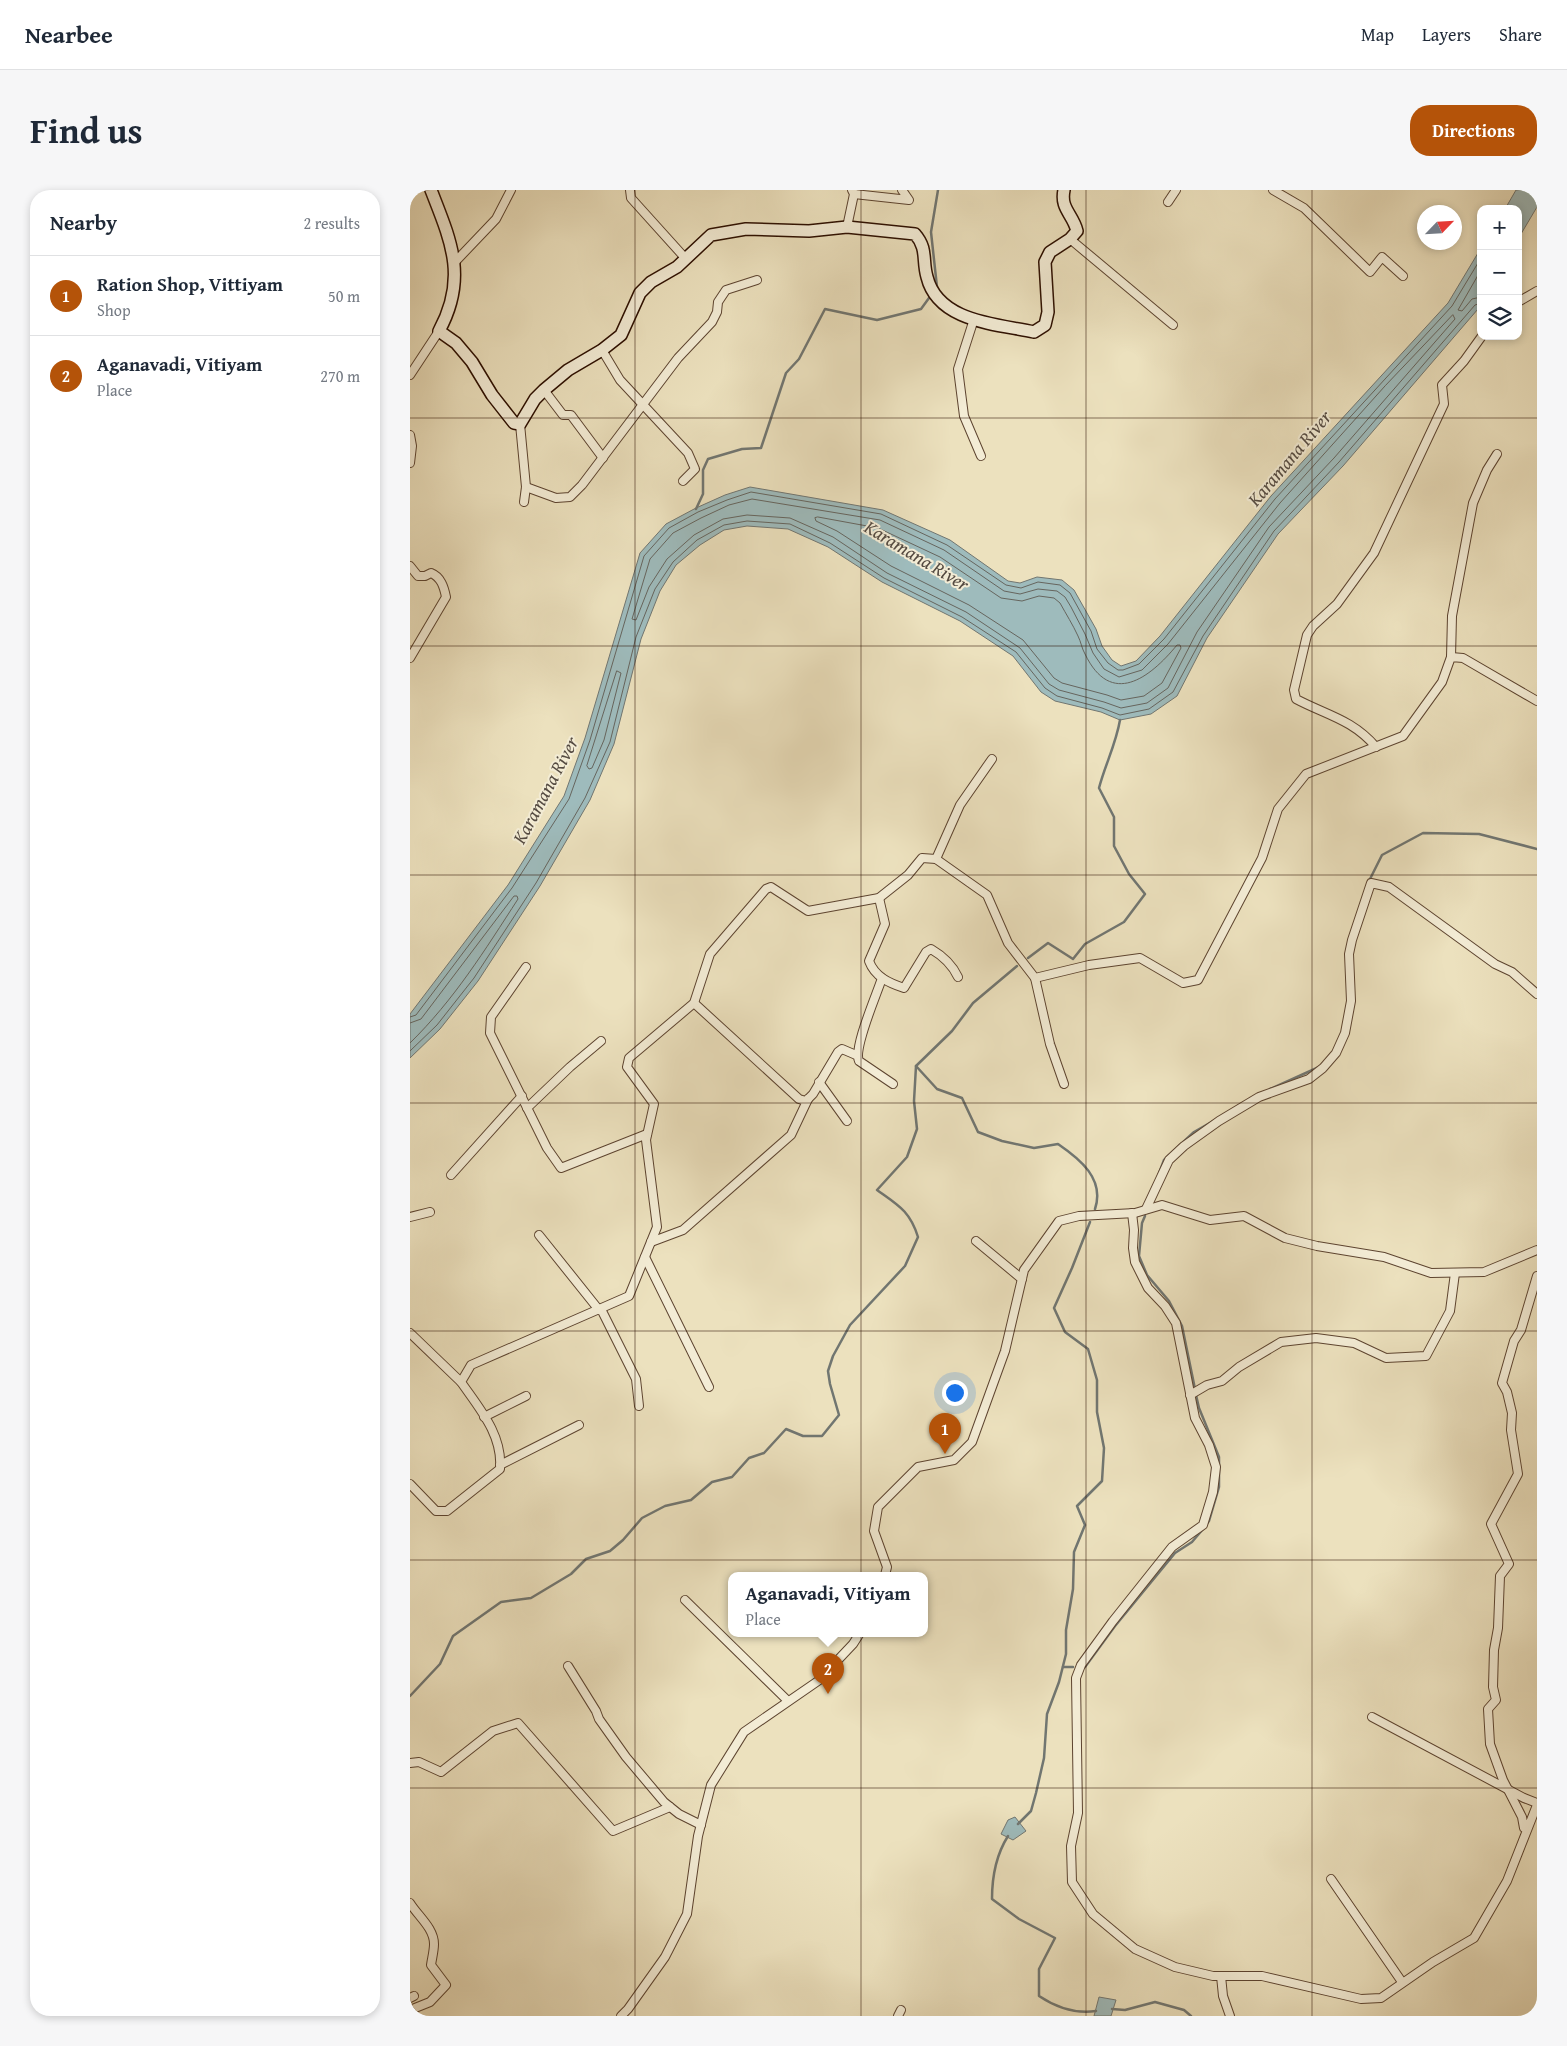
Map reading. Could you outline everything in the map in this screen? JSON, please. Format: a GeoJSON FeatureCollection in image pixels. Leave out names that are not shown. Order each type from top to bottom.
{"type":"FeatureCollection","features":[{"type":"Feature","properties":{"kind":"street"},"geometry":{"type":"LineString","coordinates":[[410,375],[439,331],[447,317],[452,302],[455,262],[450,241],[431,190]]}},
{"type":"Feature","properties":{"kind":"street"},"geometry":{"type":"LineString","coordinates":[[455,262],[496,219],[511,190]]}},
{"type":"Feature","properties":{"kind":"street"},"geometry":{"type":"LineString","coordinates":[[630,190],[631,198],[686,259]]}},
{"type":"Feature","properties":{"kind":"street"},"geometry":{"type":"LineString","coordinates":[[847,227],[853,192],[908,200],[902,190]]}},
{"type":"Feature","properties":{"kind":"street"},"geometry":{"type":"LineString","coordinates":[[524,502],[526,487],[520,424],[535,399],[568,370],[602,350],[621,335],[640,293],[651,282],[677,267],[711,235],[746,229],[809,231],[847,227],[915,234],[922,243],[927,278],[935,297],[950,309],[974,319],[1034,332],[1045,325],[1048,312],[1045,262],[1050,252],[1070,239],[1077,231],[1076,223],[1064,207],[1064,190]]}},
{"type":"Feature","properties":{"kind":"street"},"geometry":{"type":"LineString","coordinates":[[1168,202],[1176,190]]}},
{"type":"Feature","properties":{"kind":"street"},"geometry":{"type":"LineString","coordinates":[[1273,190],[1304,208],[1370,272],[1382,257],[1402,276]]}},
{"type":"Feature","properties":{"kind":"street"},"geometry":{"type":"LineString","coordinates":[[1070,239],[1173,325]]}},
{"type":"Feature","properties":{"kind":"street"},"geometry":{"type":"LineString","coordinates":[[526,487],[556,498],[570,497],[603,458],[678,358],[712,322],[717,312],[718,302],[726,290],[757,280]]}},
{"type":"Feature","properties":{"kind":"street"},"geometry":{"type":"LineString","coordinates":[[1522,300],[1537,291]]}},
{"type":"Feature","properties":{"kind":"street"},"geometry":{"type":"LineString","coordinates":[[974,319],[958,369],[964,416],[981,456]]}},
{"type":"Feature","properties":{"kind":"street"},"geometry":{"type":"LineString","coordinates":[[439,331],[456,343],[472,362],[492,395],[514,423],[520,424]]}},
{"type":"Feature","properties":{"kind":"street"},"geometry":{"type":"LineString","coordinates":[[1376,746],[1366,735],[1350,724],[1296,699],[1294,690],[1307,635],[1313,626],[1337,604],[1374,553],[1444,404],[1442,385],[1464,361],[1479,340]]}},
{"type":"Feature","properties":{"kind":"street"},"geometry":{"type":"LineString","coordinates":[[602,350],[620,380],[688,453],[695,469],[683,481]]}},
{"type":"Feature","properties":{"kind":"street"},"geometry":{"type":"LineString","coordinates":[[544,390],[563,415],[571,415],[603,458]]}},
{"type":"Feature","properties":{"kind":"street"},"geometry":{"type":"LineString","coordinates":[[410,435],[412,446],[410,463]]}},
{"type":"Feature","properties":{"kind":"street"},"geometry":{"type":"LineString","coordinates":[[1035,978],[1089,965],[1140,958],[1183,983],[1198,980],[1262,858],[1278,809],[1306,774],[1403,736],[1442,682],[1451,657],[1452,616],[1473,503],[1487,470],[1497,454]]}},
{"type":"Feature","properties":{"kind":"street"},"geometry":{"type":"LineString","coordinates":[[410,566],[418,576],[435,574],[440,579],[446,597],[410,658]]}},
{"type":"Feature","properties":{"kind":"street"},"geometry":{"type":"LineString","coordinates":[[1451,657],[1463,658],[1537,701]]}},
{"type":"Feature","properties":{"kind":"street"},"geometry":{"type":"LineString","coordinates":[[936,859],[960,805],[992,759]]}},
{"type":"Feature","properties":{"kind":"street"},"geometry":{"type":"LineString","coordinates":[[461,1382],[471,1366],[629,1296],[657,1227],[646,1140],[654,1104],[627,1067],[629,1058],[694,1003],[710,954],[766,889],[772,888],[808,911],[879,898],[908,875],[922,858],[936,859],[987,895],[1008,943],[1035,978],[1050,1044],[1064,1084]]}},
{"type":"Feature","properties":{"kind":"street"},"geometry":{"type":"LineString","coordinates":[[1146,1209],[1169,1160],[1184,1146],[1218,1121],[1259,1097],[1309,1079],[1323,1068],[1336,1053],[1345,1033],[1351,1001],[1350,947],[1371,883],[1389,887],[1496,964],[1512,972],[1537,994]]}},
{"type":"Feature","properties":{"kind":"street"},"geometry":{"type":"LineString","coordinates":[[879,898],[885,924],[869,961],[873,971],[889,983],[904,988],[926,952],[931,949],[942,955],[954,968],[958,977]]}},
{"type":"Feature","properties":{"kind":"street"},"geometry":{"type":"LineString","coordinates":[[526,967],[491,1017],[490,1033],[548,1148],[561,1168],[647,1134]]}},
{"type":"Feature","properties":{"kind":"street"},"geometry":{"type":"LineString","coordinates":[[856,1055],[882,978]]}},
{"type":"Feature","properties":{"kind":"street"},"geometry":{"type":"LineString","coordinates":[[694,1003],[799,1099],[806,1101],[808,1099]]}},
{"type":"Feature","properties":{"kind":"street"},"geometry":{"type":"LineString","coordinates":[[527,1108],[570,1067],[601,1041]]}},
{"type":"Feature","properties":{"kind":"street"},"geometry":{"type":"LineString","coordinates":[[651,1242],[683,1230],[791,1135],[808,1099],[838,1052],[842,1049],[856,1055],[859,1061],[893,1084]]}},
{"type":"Feature","properties":{"kind":"street"},"geometry":{"type":"LineString","coordinates":[[820,1082],[847,1121]]}},
{"type":"Feature","properties":{"kind":"street"},"geometry":{"type":"LineString","coordinates":[[451,1175],[522,1096]]}},
{"type":"Feature","properties":{"kind":"street"},"geometry":{"type":"LineString","coordinates":[[886,1572],[887,1567],[874,1531],[878,1507],[918,1467],[954,1460],[972,1442],[1005,1352],[1024,1270],[1059,1221],[1080,1216],[1132,1213],[1162,1205],[1210,1220],[1244,1216],[1285,1238],[1317,1246],[1384,1258],[1431,1273],[1484,1272],[1537,1250]]}},
{"type":"Feature","properties":{"kind":"street"},"geometry":{"type":"LineString","coordinates":[[410,1217],[430,1212]]}},
{"type":"Feature","properties":{"kind":"street"},"geometry":{"type":"LineString","coordinates":[[1132,1213],[1135,1262],[1148,1288],[1165,1306],[1176,1323],[1195,1418],[1209,1445],[1216,1467],[1213,1492],[1203,1525],[1172,1547],[1113,1621],[1081,1665],[1076,1678],[1078,1813],[1071,1846],[1072,1882],[1093,1914],[1135,1949],[1175,1966],[1221,1976],[1262,1976],[1361,1999],[1381,1998],[1402,1982],[1474,1938],[1507,1881],[1537,1804],[1372,1717]]}},
{"type":"Feature","properties":{"kind":"street"},"geometry":{"type":"LineString","coordinates":[[540,1235],[600,1309],[636,1379],[639,1406]]}},
{"type":"Feature","properties":{"kind":"street"},"geometry":{"type":"LineString","coordinates":[[976,1242],[1022,1279]]}},
{"type":"Feature","properties":{"kind":"street"},"geometry":{"type":"LineString","coordinates":[[645,1256],[709,1388]]}},
{"type":"Feature","properties":{"kind":"street"},"geometry":{"type":"LineString","coordinates":[[1191,1395],[1222,1380],[1239,1366],[1281,1342],[1316,1338],[1354,1343],[1386,1358],[1426,1356],[1450,1311],[1456,1273]]}},
{"type":"Feature","properties":{"kind":"street"},"geometry":{"type":"LineString","coordinates":[[1526,1824],[1524,1828],[1522,1817],[1507,1789],[1490,1744],[1488,1709],[1496,1700],[1493,1688],[1494,1650],[1498,1628],[1500,1576],[1510,1564],[1491,1524],[1518,1474],[1511,1430],[1512,1413],[1507,1392],[1502,1383],[1514,1341],[1521,1330],[1537,1276]]}},
{"type":"Feature","properties":{"kind":"street"},"geometry":{"type":"LineString","coordinates":[[410,1333],[461,1382],[492,1429],[501,1457],[500,1469],[447,1510],[436,1511],[410,1484]]}},
{"type":"Feature","properties":{"kind":"street"},"geometry":{"type":"LineString","coordinates":[[484,1417],[526,1396]]}},
{"type":"Feature","properties":{"kind":"street"},"geometry":{"type":"LineString","coordinates":[[500,1465],[579,1425]]}},
{"type":"Feature","properties":{"kind":"street"},"geometry":{"type":"LineString","coordinates":[[685,1600],[788,1701]]}},
{"type":"Feature","properties":{"kind":"street"},"geometry":{"type":"LineString","coordinates":[[621,2016],[628,2010],[665,1957],[687,1914],[701,1825],[711,1785],[744,1732],[818,1681],[857,1637]]}},
{"type":"Feature","properties":{"kind":"street"},"geometry":{"type":"LineString","coordinates":[[568,1666],[599,1719],[626,1757],[667,1805],[679,1814],[701,1825]]}},
{"type":"Feature","properties":{"kind":"street"},"geometry":{"type":"LineString","coordinates":[[410,1763],[419,1762],[441,1772],[493,1731],[518,1722],[613,1831],[667,1805]]}},
{"type":"Feature","properties":{"kind":"street"},"geometry":{"type":"LineString","coordinates":[[1330,1879],[1402,1982]]}},
{"type":"Feature","properties":{"kind":"street"},"geometry":{"type":"LineString","coordinates":[[410,1903],[429,1927],[434,1943],[432,1964],[446,1985],[430,2002],[410,2010]]}},
{"type":"Feature","properties":{"kind":"street"},"geometry":{"type":"LineString","coordinates":[[1221,1976],[1223,1996],[1230,2016]]}},
{"type":"Feature","properties":{"kind":"water"},"geometry":{"type":"Polygon","coordinates":[[[1516,190],[1537,190],[1537,207],[1522,232],[1522,205],[1507,205],[1516,190]]]}},
{"type":"Feature","properties":{"kind":"water","name":"Karamana River"},"geometry":{"type":"Polygon","coordinates":[[[1477,255],[1477,310],[1343,466],[1278,534],[1207,638],[1177,696],[1151,714],[1120,720],[1101,712],[1055,701],[1041,692],[1013,656],[960,621],[882,582],[828,547],[788,529],[747,526],[724,530],[700,545],[676,565],[660,591],[641,639],[614,744],[590,800],[540,886],[478,981],[440,1029],[410,1058],[410,1014],[508,885],[564,796],[585,738],[640,553],[666,524],[725,495],[750,487],[883,510],[950,540],[1008,581],[1020,583],[1037,577],[1062,580],[1074,590],[1096,629],[1102,646],[1112,660],[1121,666],[1136,661],[1160,636],[1271,496],[1448,303],[1477,255]]]}},
{"type":"Feature","properties":{"kind":"water"},"geometry":{"type":"Polygon","coordinates":[[[1015,1817],[1026,1831],[1013,1840],[1001,1834],[1008,1820],[1015,1817]]]}},
{"type":"Feature","properties":{"kind":"water"},"geometry":{"type":"Polygon","coordinates":[[[1099,1997],[1116,2000],[1111,2016],[1094,2016],[1099,1997]]]}},
{"type":"Feature","properties":{"kind":"waterway"},"geometry":{"type":"LineString","coordinates":[[937,287],[931,232],[938,190]]}},
{"type":"Feature","properties":{"kind":"waterway"},"geometry":{"type":"LineString","coordinates":[[696,509],[703,494],[703,470],[708,459],[742,449],[761,448],[786,373],[799,359],[825,309],[877,320],[921,309],[929,298]]}},
{"type":"Feature","properties":{"kind":"waterway"},"geometry":{"type":"LineString","coordinates":[[1028,958],[1048,943],[1073,959],[1085,944],[1124,922],[1145,894],[1129,874],[1114,846],[1114,817],[1099,788],[1120,720]]}},
{"type":"Feature","properties":{"kind":"waterway"},"geometry":{"type":"LineString","coordinates":[[1368,883],[1382,855],[1423,833],[1479,834],[1537,849]]}},
{"type":"Feature","properties":{"kind":"waterway"},"geometry":{"type":"LineString","coordinates":[[1017,966],[973,1003],[952,1031],[916,1066],[937,1089],[962,1098],[978,1132],[1002,1141],[1034,1148],[1058,1144],[1074,1156],[1088,1171],[1097,1188],[1095,1209]]}},
{"type":"Feature","properties":{"kind":"waterway"},"geometry":{"type":"LineString","coordinates":[[410,1696],[440,1664],[453,1636],[501,1602],[531,1598],[571,1574],[586,1559],[610,1551],[623,1540],[642,1518],[665,1506],[691,1500],[712,1482],[732,1477],[749,1458],[764,1453],[786,1429],[803,1436],[822,1436],[839,1415],[828,1371],[833,1356],[850,1325],[905,1266],[918,1237],[915,1228],[902,1209],[877,1190],[907,1157],[917,1129],[914,1101],[916,1066]]}},
{"type":"Feature","properties":{"kind":"waterway"},"geometry":{"type":"LineString","coordinates":[[1270,1089],[1319,1067]]}},
{"type":"Feature","properties":{"kind":"waterway"},"geometry":{"type":"LineString","coordinates":[[1158,1176],[1164,1160],[1194,1132],[1215,1120]]}},
{"type":"Feature","properties":{"kind":"waterway"},"geometry":{"type":"LineString","coordinates":[[1145,1216],[1142,1223],[1139,1256],[1147,1275],[1169,1301],[1182,1326],[1195,1389]]}},
{"type":"Feature","properties":{"kind":"waterway"},"geometry":{"type":"LineString","coordinates":[[1018,1824],[1031,1811],[1044,1758],[1047,1714],[1059,1682],[1066,1654],[1066,1630],[1073,1589],[1074,1552],[1085,1525],[1077,1506],[1102,1481],[1104,1448],[1097,1412],[1097,1380],[1088,1349],[1065,1332],[1054,1308],[1090,1222]]}},
{"type":"Feature","properties":{"kind":"waterway"},"geometry":{"type":"LineString","coordinates":[[1196,1395],[1199,1408],[1219,1457],[1219,1487],[1209,1521],[1206,1525]]}},
{"type":"Feature","properties":{"kind":"waterway"},"geometry":{"type":"LineString","coordinates":[[1085,1667],[1115,1626],[1175,1553],[1192,1542],[1203,1529]]}},
{"type":"Feature","properties":{"kind":"waterway"},"geometry":{"type":"LineString","coordinates":[[1063,1667],[1073,1667]]}},
{"type":"Feature","properties":{"kind":"waterway"},"geometry":{"type":"LineString","coordinates":[[1008,1836],[1000,1851],[996,1866],[992,1899],[1019,1919],[1055,1938],[1039,1969],[1039,1996],[1053,2004],[1073,2011],[1096,2011]]}},
{"type":"Feature","properties":{"kind":"waterway"},"geometry":{"type":"LineString","coordinates":[[1112,2009],[1125,2010],[1155,2002],[1184,2010],[1191,2016]]}},
{"type":"Feature","properties":{"kind":"place","name":"Ration Shop, Vittiyam"},"geometry":{"type":"Point","coordinates":[945,1454]}},
{"type":"Feature","properties":{"kind":"place","name":"Aganavadi, Vitiyam"},"geometry":{"type":"Point","coordinates":[828,1694]}}]}
